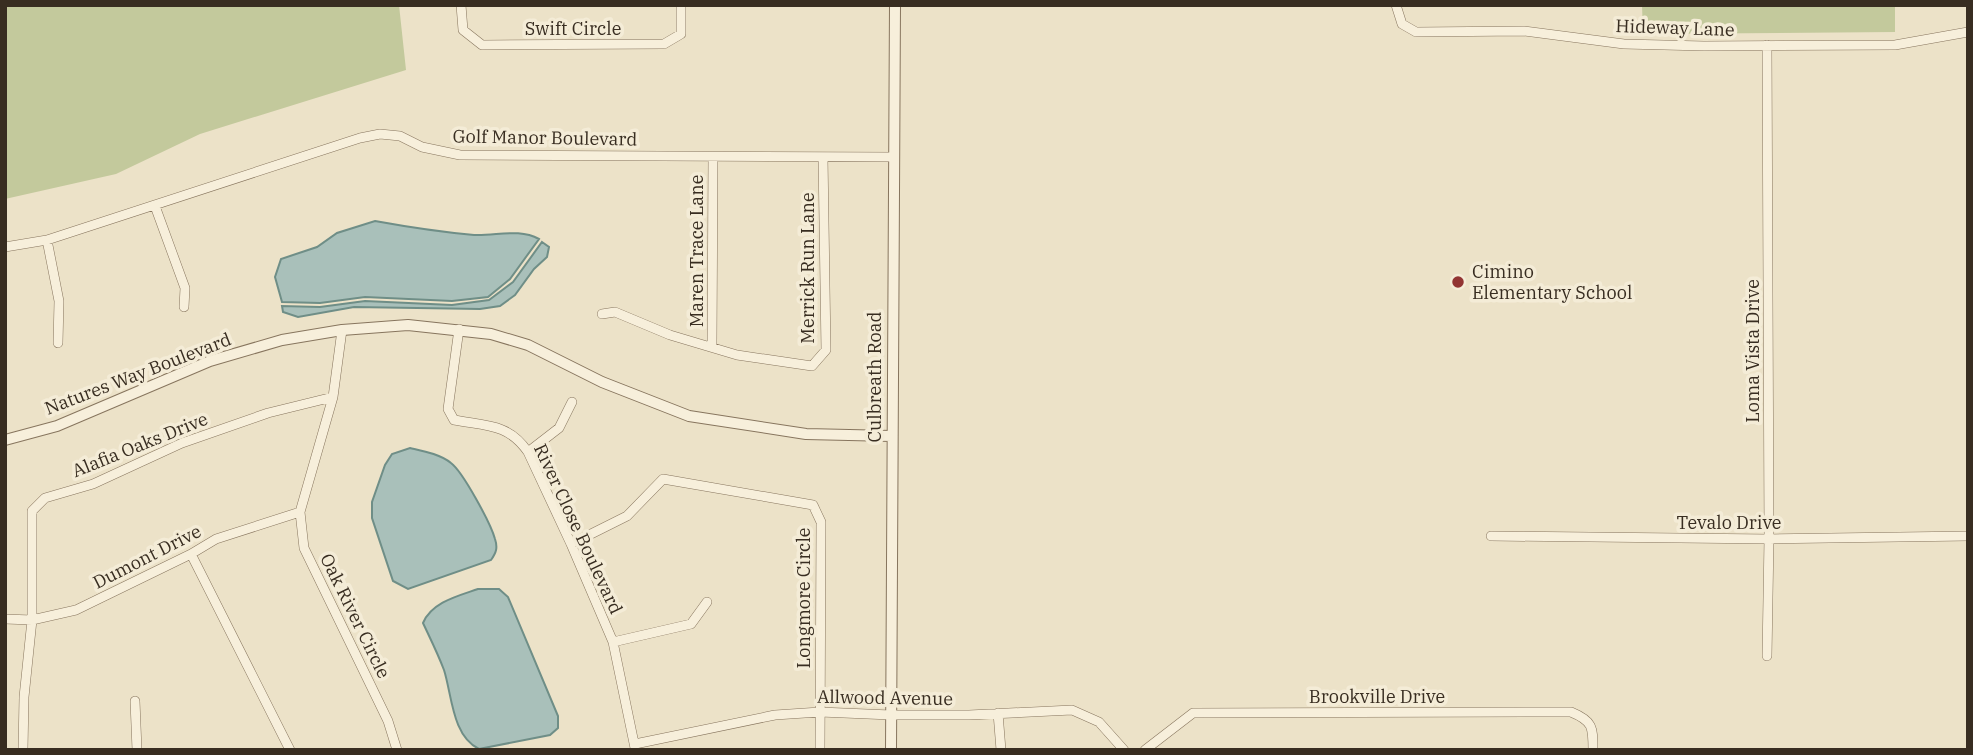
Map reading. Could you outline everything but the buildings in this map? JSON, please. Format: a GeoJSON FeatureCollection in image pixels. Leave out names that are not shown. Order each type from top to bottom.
{"type":"FeatureCollection","features":[{"type":"Feature","properties":{"kind":"street","name":"Swift Circle"},"geometry":{"type":"LineString","coordinates":[[461,5],[463,30],[482,44],[664,44],[681,34],[681,5]]}},
{"type":"Feature","properties":{"kind":"street","name":"Culbreath Road"},"geometry":{"type":"LineString","coordinates":[[891,750],[895,5]]}},
{"type":"Feature","properties":{"kind":"street","name":"Hideway Lane"},"geometry":{"type":"LineString","coordinates":[[1396,5],[1402,24],[1416,32],[1524,31],[1624,44],[1895,44],[1968,32]]}},
{"type":"Feature","properties":{"kind":"street","name":"Loma Vista Drive"},"geometry":{"type":"LineString","coordinates":[[1767,46],[1767,656]]}},
{"type":"Feature","properties":{"kind":"street","name":"Golf Manor Boulevard"},"geometry":{"type":"LineString","coordinates":[[5,247],[47,240],[360,138],[380,134],[400,136],[422,147],[460,155],[894,157]]}},
{"type":"Feature","properties":{"kind":"street","name":"Maren Trace Lane"},"geometry":{"type":"LineString","coordinates":[[712,346],[713,157]]}},
{"type":"Feature","properties":{"kind":"street","name":"Merrick Run Lane"},"geometry":{"type":"LineString","coordinates":[[602,314],[615,312],[670,335],[737,355],[811,366],[826,350],[823,157]]}},
{"type":"Feature","properties":{"kind":"street"},"geometry":{"type":"LineString","coordinates":[[155,206],[185,288],[184,307]]}},
{"type":"Feature","properties":{"kind":"street"},"geometry":{"type":"LineString","coordinates":[[47,240],[59,301],[58,343]]}},
{"type":"Feature","properties":{"kind":"street","name":"Natures Way Boulevard"},"geometry":{"type":"LineString","coordinates":[[5,440],[57,426],[211,361],[282,340],[342,330],[408,325],[491,334],[528,345],[602,382],[689,416],[806,435],[892,436]]}},
{"type":"Feature","properties":{"kind":"street","name":"River Close Boulevard"},"geometry":{"type":"LineString","coordinates":[[459,329],[448,409],[454,420],[505,429],[519,438],[528,452],[613,642],[635,747]]}},
{"type":"Feature","properties":{"kind":"street","name":"Oak River Circle"},"geometry":{"type":"LineString","coordinates":[[342,330],[332,397],[300,512],[304,548],[388,721],[397,750]]}},
{"type":"Feature","properties":{"kind":"street","name":"Alafia Oaks Drive"},"geometry":{"type":"LineString","coordinates":[[23,750],[24,697],[32,620],[32,512],[45,498],[93,484],[182,443],[268,413],[332,397]]}},
{"type":"Feature","properties":{"kind":"street"},"geometry":{"type":"LineString","coordinates":[[528,452],[559,428],[572,402]]}},
{"type":"Feature","properties":{"kind":"street","name":"Longmore Circle"},"geometry":{"type":"LineString","coordinates":[[571,544],[627,516],[663,479],[813,505],[821,522],[820,750]]}},
{"type":"Feature","properties":{"kind":"street","name":"Dumont Drive"},"geometry":{"type":"LineString","coordinates":[[5,619],[32,620],[76,610],[216,539],[300,512]]}},
{"type":"Feature","properties":{"kind":"street","name":"Tevalo Drive"},"geometry":{"type":"LineString","coordinates":[[1491,537],[1769,539],[1968,536]]}},
{"type":"Feature","properties":{"kind":"street"},"geometry":{"type":"LineString","coordinates":[[191,554],[289,750]]}},
{"type":"Feature","properties":{"kind":"street"},"geometry":{"type":"LineString","coordinates":[[613,642],[691,624],[707,602]]}},
{"type":"Feature","properties":{"kind":"street"},"geometry":{"type":"LineString","coordinates":[[135,701],[137,750]]}},
{"type":"Feature","properties":{"kind":"street","name":"Allwood Avenue"},"geometry":{"type":"LineString","coordinates":[[635,747],[775,715],[820,712],[891,715],[1072,710],[1099,722],[1124,750]]}},
{"type":"Feature","properties":{"kind":"street","name":"Brookville Drive"},"geometry":{"type":"LineString","coordinates":[[1145,750],[1193,713],[1571,712],[1586,718],[1593,729],[1593,750]]}},
{"type":"Feature","properties":{"kind":"street"},"geometry":{"type":"LineString","coordinates":[[998,713],[1001,750]]}},
{"type":"Feature","properties":{"kind":"green space"},"geometry":{"type":"Polygon","coordinates":[[[5,5],[399,5],[406,70],[200,134],[116,174],[5,199],[5,5]]]}},
{"type":"Feature","properties":{"kind":"green space"},"geometry":{"type":"Polygon","coordinates":[[[1642,5],[1895,5],[1895,32],[1643,34],[1642,5]]]}},
{"type":"Feature","properties":{"kind":"water"},"geometry":{"type":"Polygon","coordinates":[[[375,221],[474,235],[524,234],[539,239],[510,279],[488,297],[452,301],[365,297],[320,303],[282,302],[275,277],[281,259],[317,247],[337,233],[375,221]]]}},
{"type":"Feature","properties":{"kind":"water"},"geometry":{"type":"Polygon","coordinates":[[[542,242],[549,247],[547,257],[534,269],[515,295],[500,306],[480,309],[354,307],[298,317],[283,312],[282,306],[320,307],[365,301],[452,305],[489,300],[513,282],[542,242]]]}},
{"type":"Feature","properties":{"kind":"water"},"geometry":{"type":"Polygon","coordinates":[[[410,448],[442,457],[456,468],[482,511],[496,542],[496,548],[491,560],[408,589],[393,581],[372,518],[372,502],[385,465],[392,454],[410,448]]]}},
{"type":"Feature","properties":{"kind":"water"},"geometry":{"type":"Polygon","coordinates":[[[478,589],[499,589],[508,597],[558,716],[558,728],[550,735],[479,749],[463,735],[458,725],[444,670],[423,623],[439,605],[478,589]]]}},
{"type":"Feature","properties":{"kind":"place","name":"Cimino Elementary School"},"geometry":{"type":"Point","coordinates":[1458,282]}}]}
